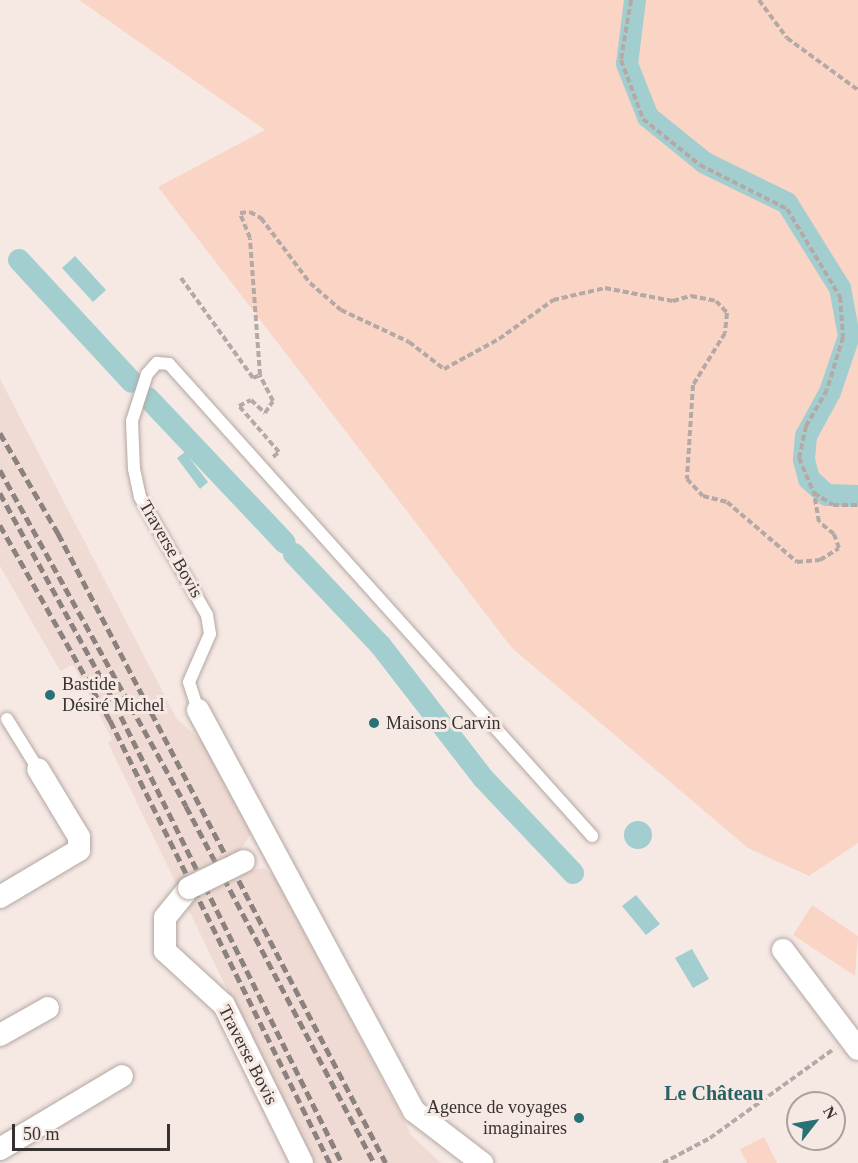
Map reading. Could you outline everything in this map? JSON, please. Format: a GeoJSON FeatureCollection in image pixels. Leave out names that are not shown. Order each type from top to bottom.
{"type":"FeatureCollection","features":[{"type":"Feature","properties":{"kind":"street","name":"Traverse Bovis"},"geometry":{"type":"LineString","coordinates":[[198,710],[270,848],[414,1111],[482,1163]]}},
{"type":"Feature","properties":{"kind":"street"},"geometry":{"type":"LineString","coordinates":[[0,897],[79,850],[80,837],[38,769]]}},
{"type":"Feature","properties":{"kind":"street","name":"Traverse Bovis"},"geometry":{"type":"LineString","coordinates":[[270,848],[189,888],[165,918],[165,951],[224,1005],[302,1163]]}},
{"type":"Feature","properties":{"kind":"street"},"geometry":{"type":"LineString","coordinates":[[783,950],[858,1049]]}},
{"type":"Feature","properties":{"kind":"street"},"geometry":{"type":"LineString","coordinates":[[0,1035],[48,1008]]}},
{"type":"Feature","properties":{"kind":"street"},"geometry":{"type":"LineString","coordinates":[[0,1149],[122,1076]]}},
{"type":"Feature","properties":{"kind":"lane","name":"Traverse Bovis"},"geometry":{"type":"LineString","coordinates":[[198,710],[189,682],[210,634],[207,615],[140,497],[134,469],[132,421],[147,374],[157,363],[170,364],[261,469]]}},
{"type":"Feature","properties":{"kind":"lane"},"geometry":{"type":"LineString","coordinates":[[261,469],[592,836]]}},
{"type":"Feature","properties":{"kind":"lane"},"geometry":{"type":"LineString","coordinates":[[7,719],[38,769]]}},
{"type":"Feature","properties":{"kind":"path"},"geometry":{"type":"LineString","coordinates":[[261,469],[279,452],[239,406],[251,400],[265,413],[271,410],[273,401],[260,375],[250,238],[240,213],[261,218],[310,283],[341,310],[410,342],[444,369],[499,339],[553,300],[605,288],[673,301],[691,296],[716,301],[727,313],[725,333],[693,385],[687,479],[703,496],[727,502],[797,562],[820,560],[839,548],[834,534],[819,522],[814,493],[804,476],[799,446],[827,390],[843,337],[846,323],[840,297],[787,209],[700,165],[644,119],[621,60],[631,0]]}},
{"type":"Feature","properties":{"kind":"path"},"geometry":{"type":"LineString","coordinates":[[759,0],[787,38],[858,90]]}},
{"type":"Feature","properties":{"kind":"path"},"geometry":{"type":"LineString","coordinates":[[181,278],[253,378],[260,375]]}},
{"type":"Feature","properties":{"kind":"path"},"geometry":{"type":"LineString","coordinates":[[814,493],[833,505],[858,505]]}},
{"type":"Feature","properties":{"kind":"path"},"geometry":{"type":"LineString","coordinates":[[663,1163],[710,1138],[824,1057]]}},
{"type":"Feature","properties":{"kind":"shaded area"},"geometry":{"type":"Polygon","coordinates":[[[79,0],[858,0],[858,843],[809,876],[748,848],[512,648],[158,187],[265,130],[79,0]]]}},
{"type":"Feature","properties":{"kind":"shaded area"},"geometry":{"type":"Polygon","coordinates":[[[0,379],[177,719],[213,751],[253,830],[240,851],[250,870],[264,868],[275,877],[412,1136],[441,1163],[311,1163],[108,743],[112,739],[73,665],[60,671],[0,566],[0,379]]]}},
{"type":"Feature","properties":{"kind":"shaded area"},"geometry":{"type":"Polygon","coordinates":[[[812,905],[858,936],[855,976],[793,935],[812,905]]]}},
{"type":"Feature","properties":{"kind":"shaded area"},"geometry":{"type":"Polygon","coordinates":[[[764,1137],[777,1163],[747,1163],[740,1149],[764,1137]]]}},
{"type":"Feature","properties":{"kind":"water"},"geometry":{"type":"Polygon","coordinates":[[[75,256],[106,290],[93,302],[62,268],[75,256]]]}},
{"type":"Feature","properties":{"kind":"water"},"geometry":{"type":"Polygon","coordinates":[[[185,452],[208,482],[200,489],[177,458],[185,452]]]}},
{"type":"Feature","properties":{"kind":"water"},"geometry":{"type":"Polygon","coordinates":[[[638,821],[648,825],[652,835],[648,845],[638,849],[628,845],[624,835],[628,825],[638,821]]]}},
{"type":"Feature","properties":{"kind":"water"},"geometry":{"type":"Polygon","coordinates":[[[636,895],[660,924],[646,935],[622,906],[636,895]]]}},
{"type":"Feature","properties":{"kind":"water"},"geometry":{"type":"Polygon","coordinates":[[[692,949],[709,979],[693,988],[675,958],[692,949]]]}},
{"type":"Feature","properties":{"kind":"waterway"},"geometry":{"type":"LineString","coordinates":[[635,0],[627,64],[648,117],[705,163],[787,203],[840,288],[849,336],[830,392],[806,436],[804,460],[809,479],[827,495],[858,496]]}},
{"type":"Feature","properties":{"kind":"waterway"},"geometry":{"type":"LineString","coordinates":[[19,260],[132,382]]}},
{"type":"Feature","properties":{"kind":"waterway"},"geometry":{"type":"LineString","coordinates":[[148,398],[285,543]]}},
{"type":"Feature","properties":{"kind":"waterway"},"geometry":{"type":"LineString","coordinates":[[294,554],[381,646],[483,778],[573,873]]}},
{"type":"Feature","properties":{"kind":"railway"},"geometry":{"type":"LineString","coordinates":[[0,433],[58,533],[386,1163]]}},
{"type":"Feature","properties":{"kind":"railway"},"geometry":{"type":"LineString","coordinates":[[0,470],[186,806],[374,1163]]}},
{"type":"Feature","properties":{"kind":"railway"},"geometry":{"type":"LineString","coordinates":[[0,493],[109,692],[342,1163]]}},
{"type":"Feature","properties":{"kind":"railway"},"geometry":{"type":"LineString","coordinates":[[0,525],[110,720],[330,1163]]}},
{"type":"Feature","properties":{"kind":"place","name":"Bastide Désiré Michel"},"geometry":{"type":"Point","coordinates":[50,695]}},
{"type":"Feature","properties":{"kind":"place","name":"Maisons Carvin"},"geometry":{"type":"Point","coordinates":[374,723]}},
{"type":"Feature","properties":{"kind":"place","name":"Agence de voyages imaginaires"},"geometry":{"type":"Point","coordinates":[579,1118]}},
{"type":"Feature","properties":{"kind":"district","name":"Le Château"},"geometry":{"type":"Point","coordinates":[714,1093]}}]}
